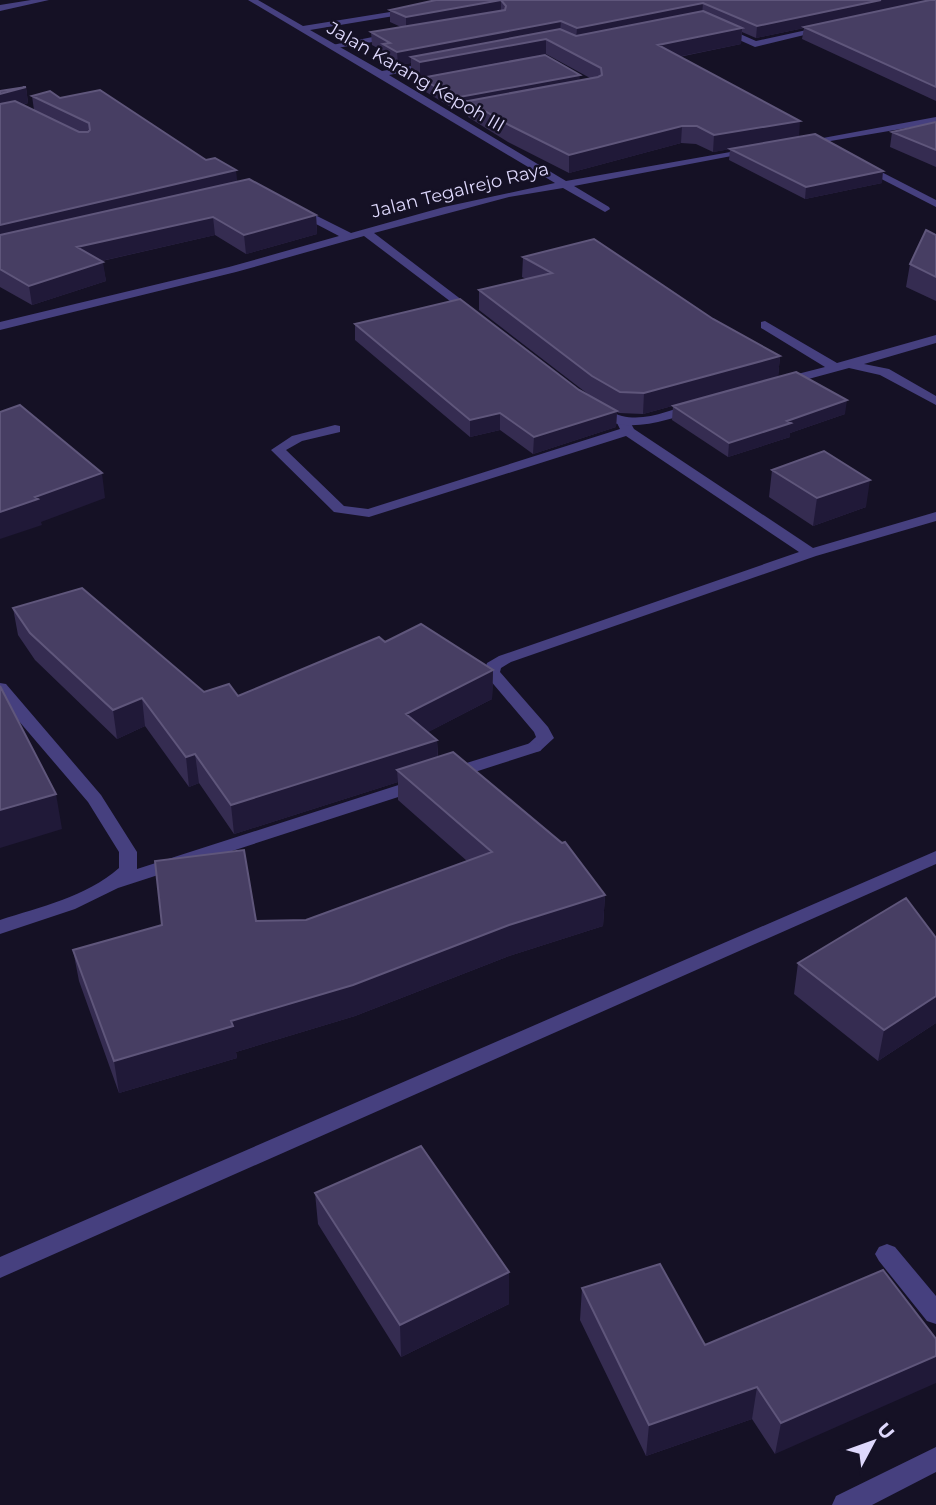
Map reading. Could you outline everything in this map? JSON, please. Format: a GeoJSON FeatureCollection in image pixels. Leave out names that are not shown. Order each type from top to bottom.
{"type":"FeatureCollection","features":[{"type":"Feature","properties":{"kind":"street"},"geometry":{"type":"LineString","coordinates":[[0,8],[45,0]]}},
{"type":"Feature","properties":{"kind":"street","name":"Jalan Karang Kepoh III"},"geometry":{"type":"LineString","coordinates":[[252,0],[452,115],[604,209]]}},
{"type":"Feature","properties":{"kind":"street"},"geometry":{"type":"LineString","coordinates":[[301,29],[420,9]]}},
{"type":"Feature","properties":{"kind":"street"},"geometry":{"type":"LineString","coordinates":[[713,26],[755,44],[832,27]]}},
{"type":"Feature","properties":{"kind":"street"},"geometry":{"type":"LineString","coordinates":[[331,46],[410,33]]}},
{"type":"Feature","properties":{"kind":"street"},"geometry":{"type":"LineString","coordinates":[[381,74],[445,62]]}},
{"type":"Feature","properties":{"kind":"street"},"geometry":{"type":"LineString","coordinates":[[403,87],[416,85]]}},
{"type":"Feature","properties":{"kind":"street"},"geometry":{"type":"LineString","coordinates":[[452,115],[466,113]]}},
{"type":"Feature","properties":{"kind":"street"},"geometry":{"type":"LineString","coordinates":[[789,145],[936,120]]}},
{"type":"Feature","properties":{"kind":"street"},"geometry":{"type":"LineString","coordinates":[[815,140],[827,147]]}},
{"type":"Feature","properties":{"kind":"street","name":"Jalan Tegalrejo Raya"},"geometry":{"type":"LineString","coordinates":[[0,326],[232,270],[444,210],[562,184],[764,149]]}},
{"type":"Feature","properties":{"kind":"street"},"geometry":{"type":"LineString","coordinates":[[852,159],[936,204]]}},
{"type":"Feature","properties":{"kind":"street"},"geometry":{"type":"LineString","coordinates":[[289,206],[348,236]]}},
{"type":"Feature","properties":{"kind":"street"},"geometry":{"type":"LineString","coordinates":[[365,232],[486,326]]}},
{"type":"Feature","properties":{"kind":"street"},"geometry":{"type":"LineString","coordinates":[[765,325],[834,367]]}},
{"type":"Feature","properties":{"kind":"street"},"geometry":{"type":"LineString","coordinates":[[763,387],[936,339]]}},
{"type":"Feature","properties":{"kind":"street"},"geometry":{"type":"LineString","coordinates":[[849,364],[884,372],[936,401]]}},
{"type":"Feature","properties":{"kind":"street"},"geometry":{"type":"LineString","coordinates":[[585,402],[811,553]]}},
{"type":"Feature","properties":{"kind":"street"},"geometry":{"type":"LineString","coordinates":[[335,429],[297,439],[278,450],[339,509],[369,513],[626,427],[710,402]]}},
{"type":"Feature","properties":{"kind":"street"},"geometry":{"type":"LineString","coordinates":[[0,927],[100,891],[117,882],[534,747],[545,738],[542,731],[492,673],[493,666],[517,655],[811,553],[936,516]]}},
{"type":"Feature","properties":{"kind":"street"},"geometry":{"type":"LineString","coordinates":[[0,688],[95,799],[128,852],[128,870],[117,882]]}},
{"type":"Feature","properties":{"kind":"street"},"geometry":{"type":"LineString","coordinates":[[0,1268],[936,857]]}},
{"type":"Feature","properties":{"kind":"street"},"geometry":{"type":"LineString","coordinates":[[887,1254],[936,1314]]}},
{"type":"Feature","properties":{"kind":"street"},"geometry":{"type":"LineString","coordinates":[[845,1505],[936,1459]]}},
{"type":"Feature","properties":{"kind":"building"},"geometry":{"type":"Polygon","coordinates":[[[436,0],[501,0],[406,17],[390,10],[436,0]]]}},
{"type":"Feature","properties":{"kind":"building"},"geometry":{"type":"Polygon","coordinates":[[[501,0],[881,0],[757,26],[703,3],[577,28],[561,21],[397,52],[383,44],[390,43],[371,32],[505,10],[506,6],[501,0]]]}},
{"type":"Feature","properties":{"kind":"building"},"geometry":{"type":"Polygon","coordinates":[[[936,0],[936,87],[804,27],[936,0]]]}},
{"type":"Feature","properties":{"kind":"building"},"geometry":{"type":"Polygon","coordinates":[[[703,11],[742,28],[658,45],[800,121],[714,135],[697,126],[682,126],[569,155],[468,101],[598,77],[602,75],[601,68],[546,39],[420,62],[411,57],[560,29],[576,36],[703,11]]]}},
{"type":"Feature","properties":{"kind":"building"},"geometry":{"type":"Polygon","coordinates":[[[545,55],[580,75],[454,98],[421,78],[545,55]]]}},
{"type":"Feature","properties":{"kind":"building"},"geometry":{"type":"Polygon","coordinates":[[[26,87],[0,94],[0,91],[26,87]]]}},
{"type":"Feature","properties":{"kind":"building"},"geometry":{"type":"Polygon","coordinates":[[[100,90],[206,160],[215,158],[236,170],[0,225],[0,104],[15,101],[79,132],[88,132],[89,123],[32,96],[50,91],[60,98],[100,90]]]}},
{"type":"Feature","properties":{"kind":"building"},"geometry":{"type":"Polygon","coordinates":[[[936,122],[936,150],[892,132],[936,122]]]}},
{"type":"Feature","properties":{"kind":"building"},"geometry":{"type":"Polygon","coordinates":[[[815,134],[883,171],[806,187],[730,149],[815,134]]]}},
{"type":"Feature","properties":{"kind":"building"},"geometry":{"type":"Polygon","coordinates":[[[249,179],[316,215],[244,235],[213,217],[77,247],[103,262],[29,286],[0,269],[0,235],[249,179]]]}},
{"type":"Feature","properties":{"kind":"building"},"geometry":{"type":"Polygon","coordinates":[[[926,230],[936,235],[936,277],[910,264],[926,230]]]}},
{"type":"Feature","properties":{"kind":"building"},"geometry":{"type":"Polygon","coordinates":[[[594,239],[713,319],[780,356],[644,393],[620,392],[592,376],[479,290],[552,273],[523,257],[594,239]]]}},
{"type":"Feature","properties":{"kind":"building"},"geometry":{"type":"Polygon","coordinates":[[[460,299],[579,390],[617,411],[534,437],[500,413],[470,420],[355,324],[460,299]]]}},
{"type":"Feature","properties":{"kind":"building"},"geometry":{"type":"Polygon","coordinates":[[[796,372],[847,400],[787,421],[791,423],[729,443],[673,406],[796,372]]]}},
{"type":"Feature","properties":{"kind":"building"},"geometry":{"type":"Polygon","coordinates":[[[20,405],[102,473],[0,512],[0,412],[20,405]]]}},
{"type":"Feature","properties":{"kind":"building"},"geometry":{"type":"Polygon","coordinates":[[[824,451],[870,480],[817,498],[772,470],[824,451]]]}},
{"type":"Feature","properties":{"kind":"building"},"geometry":{"type":"Polygon","coordinates":[[[82,588],[204,692],[229,684],[238,696],[379,637],[385,642],[421,624],[493,670],[406,714],[437,740],[231,805],[195,754],[186,757],[142,698],[113,710],[30,633],[13,608],[82,588]]]}},
{"type":"Feature","properties":{"kind":"building"},"geometry":{"type":"Polygon","coordinates":[[[0,686],[56,794],[0,810],[0,686]]]}},
{"type":"Feature","properties":{"kind":"building"},"geometry":{"type":"Polygon","coordinates":[[[453,752],[562,843],[565,842],[605,895],[509,925],[353,985],[231,1021],[233,1026],[114,1061],[73,950],[162,925],[155,861],[244,850],[256,921],[306,920],[492,852],[397,770],[453,752]]]}},
{"type":"Feature","properties":{"kind":"building"},"geometry":{"type":"Polygon","coordinates":[[[906,898],[936,938],[936,996],[884,1030],[798,963],[906,898]]]}},
{"type":"Feature","properties":{"kind":"building"},"geometry":{"type":"Polygon","coordinates":[[[421,1146],[509,1272],[400,1325],[315,1193],[421,1146]]]}},
{"type":"Feature","properties":{"kind":"building"},"geometry":{"type":"Polygon","coordinates":[[[660,1264],[705,1345],[883,1270],[936,1339],[936,1356],[781,1423],[757,1387],[649,1425],[582,1288],[660,1264]]]}}]}
